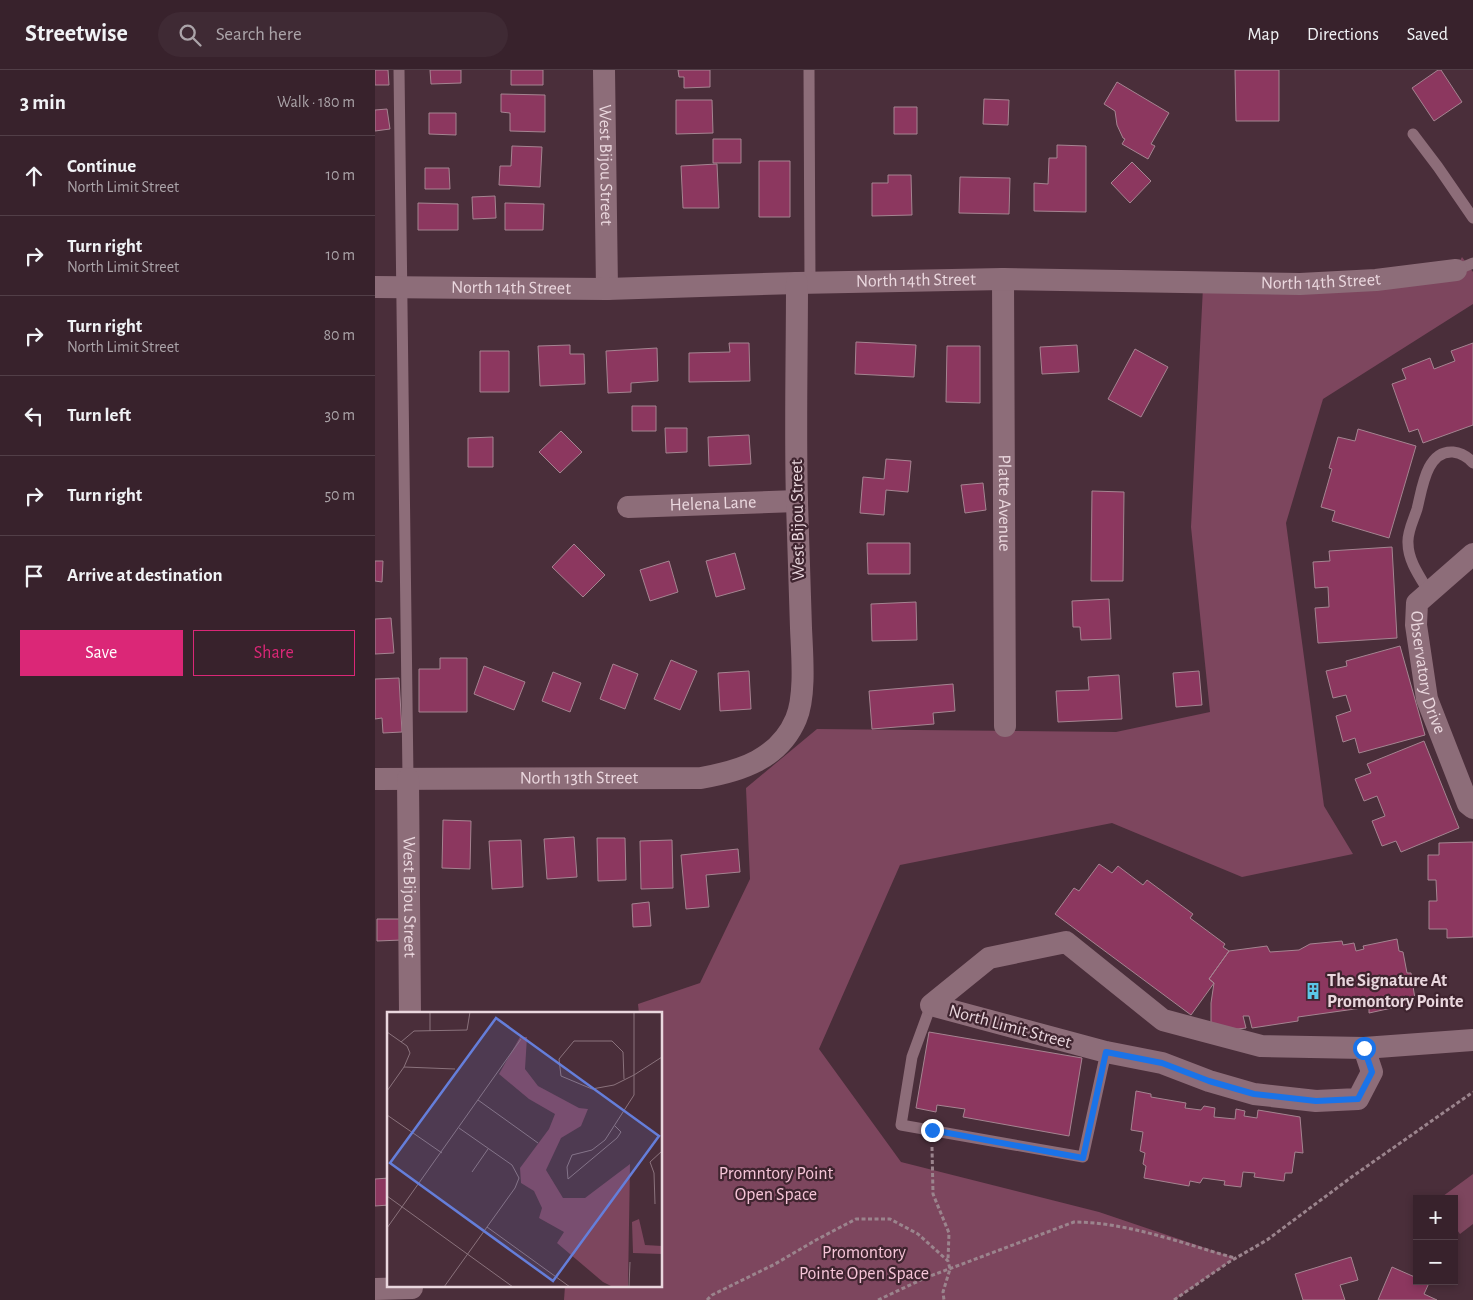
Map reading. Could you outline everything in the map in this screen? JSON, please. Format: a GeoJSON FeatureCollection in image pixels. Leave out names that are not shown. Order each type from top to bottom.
{"type":"FeatureCollection","features":[{"type":"Feature","properties":{"kind":"street","name":"West Bijou Street"},"geometry":{"type":"LineString","coordinates":[[604,70],[607,289]]}},
{"type":"Feature","properties":{"kind":"street","name":"North 14th Street"},"geometry":{"type":"LineString","coordinates":[[375,287],[607,289],[1003,279],[1300,284],[1376,280],[1464,266]]}},
{"type":"Feature","properties":{"kind":"street","name":"Platte Avenue"},"geometry":{"type":"LineString","coordinates":[[1003,279],[1005,726]]}},
{"type":"Feature","properties":{"kind":"street","name":"West Bijou Street"},"geometry":{"type":"LineString","coordinates":[[775,749],[796,718],[803,676],[797,501],[803,283]]}},
{"type":"Feature","properties":{"kind":"street","name":"Helena Lane"},"geometry":{"type":"LineString","coordinates":[[628,507],[797,501]]}},
{"type":"Feature","properties":{"kind":"street","name":"Observatory Drive"},"geometry":{"type":"LineString","coordinates":[[1473,554],[1417,603],[1416,625],[1427,698],[1469,804],[1473,808]]}},
{"type":"Feature","properties":{"kind":"street","name":"North 13th Street"},"geometry":{"type":"LineString","coordinates":[[375,779],[701,778],[727,774],[744,768],[760,760],[775,749]]}},
{"type":"Feature","properties":{"kind":"street","name":"West Bijou Street"},"geometry":{"type":"LineString","coordinates":[[409,779],[410,1012]]}},
{"type":"Feature","properties":{"kind":"street","name":"North Limit Street"},"geometry":{"type":"LineString","coordinates":[[931,1005],[989,958],[1066,942],[1163,1020],[1261,1046],[1364,1048],[1473,1040]]}},
{"type":"Feature","properties":{"kind":"street","name":"North Limit Street"},"geometry":{"type":"LineString","coordinates":[[931,1005],[1106,1052],[1162,1063],[1209,1081],[1254,1094],[1316,1101],[1358,1099],[1372,1072],[1364,1048]]}},
{"type":"Feature","properties":{"kind":"street"},"geometry":{"type":"LineString","coordinates":[[375,1289],[412,1292]]}},
{"type":"Feature","properties":{"kind":"lane"},"geometry":{"type":"LineString","coordinates":[[399,70],[409,779]]}},
{"type":"Feature","properties":{"kind":"lane"},"geometry":{"type":"LineString","coordinates":[[803,283],[809,70]]}},
{"type":"Feature","properties":{"kind":"lane"},"geometry":{"type":"LineString","coordinates":[[1413,134],[1438,166],[1473,218]]}},
{"type":"Feature","properties":{"kind":"lane"},"geometry":{"type":"LineString","coordinates":[[1429,592],[1415,569],[1407,542],[1429,468],[1437,456],[1448,452],[1457,452],[1473,463]]}},
{"type":"Feature","properties":{"kind":"lane"},"geometry":{"type":"LineString","coordinates":[[931,1005],[912,1057],[901,1124],[1083,1158],[1106,1052]]}},
{"type":"Feature","properties":{"kind":"path"},"geometry":{"type":"LineString","coordinates":[[1174,1300],[1235,1258],[1267,1240],[1473,1092]]}},
{"type":"Feature","properties":{"kind":"path"},"geometry":{"type":"LineString","coordinates":[[932,1130],[933,1194],[949,1233],[948,1261],[950,1269],[943,1292],[944,1300]]}},
{"type":"Feature","properties":{"kind":"path"},"geometry":{"type":"LineString","coordinates":[[707,1300],[712,1295],[775,1264],[856,1219],[890,1219],[918,1234],[948,1261]]}},
{"type":"Feature","properties":{"kind":"path"},"geometry":{"type":"LineString","coordinates":[[878,1300],[925,1278],[1074,1222],[1093,1222],[1133,1230],[1235,1258]]}},
{"type":"Feature","properties":{"kind":"path"},"geometry":{"type":"LineString","coordinates":[[888,1300],[891,1294]]}},
{"type":"Feature","properties":{"kind":"green space","name":"Promntory Point Open Space"},"geometry":{"type":"Polygon","coordinates":[[[1462,257],[1473,272],[1473,304],[1323,399],[1286,523],[1324,806],[1353,854],[1242,877],[1112,823],[900,865],[819,1049],[901,1162],[1099,1212],[1235,1258],[1175,1300],[564,1300],[565,1288],[663,1288],[663,1012],[639,1012],[638,1004],[700,983],[750,879],[746,788],[817,729],[1116,732],[1210,712],[1191,527],[1203,287],[1455,270],[1462,257]]]}},
{"type":"Feature","properties":{"kind":"green space"},"geometry":{"type":"Polygon","coordinates":[[[1473,1174],[1473,1224],[1460,1234],[1458,1231],[1458,1195],[1444,1195],[1473,1174]]]}},
{"type":"Feature","properties":{"kind":"building"},"geometry":{"type":"Polygon","coordinates":[[[375,70],[388,70],[389,85],[375,85],[375,70]]]}},
{"type":"Feature","properties":{"kind":"building"},"geometry":{"type":"Polygon","coordinates":[[[430,70],[461,70],[461,83],[431,84],[430,70]]]}},
{"type":"Feature","properties":{"kind":"building"},"geometry":{"type":"Polygon","coordinates":[[[511,70],[543,70],[543,85],[511,85],[511,70]]]}},
{"type":"Feature","properties":{"kind":"building"},"geometry":{"type":"Polygon","coordinates":[[[678,70],[710,70],[710,87],[684,88],[684,77],[679,77],[678,70]]]}},
{"type":"Feature","properties":{"kind":"building"},"geometry":{"type":"Polygon","coordinates":[[[1235,70],[1279,70],[1279,121],[1236,121],[1235,70]]]}},
{"type":"Feature","properties":{"kind":"building"},"geometry":{"type":"Polygon","coordinates":[[[1438,70],[1441,70],[1462,102],[1434,121],[1412,88],[1438,70]]]}},
{"type":"Feature","properties":{"kind":"building"},"geometry":{"type":"Polygon","coordinates":[[[1117,82],[1169,113],[1151,144],[1155,146],[1148,159],[1122,144],[1125,139],[1117,125],[1115,111],[1104,104],[1117,82]]]}},
{"type":"Feature","properties":{"kind":"building"},"geometry":{"type":"Polygon","coordinates":[[[501,94],[545,95],[545,132],[510,131],[510,113],[501,112],[501,94]]]}},
{"type":"Feature","properties":{"kind":"building"},"geometry":{"type":"Polygon","coordinates":[[[984,99],[1009,100],[1008,125],[983,124],[984,99]]]}},
{"type":"Feature","properties":{"kind":"building"},"geometry":{"type":"Polygon","coordinates":[[[676,100],[712,100],[713,133],[676,134],[676,100]]]}},
{"type":"Feature","properties":{"kind":"building"},"geometry":{"type":"Polygon","coordinates":[[[894,107],[917,107],[917,134],[894,134],[894,107]]]}},
{"type":"Feature","properties":{"kind":"building"},"geometry":{"type":"Polygon","coordinates":[[[387,109],[390,129],[375,131],[375,110],[387,109]]]}},
{"type":"Feature","properties":{"kind":"building"},"geometry":{"type":"Polygon","coordinates":[[[429,113],[456,113],[456,135],[429,134],[429,113]]]}},
{"type":"Feature","properties":{"kind":"building"},"geometry":{"type":"Polygon","coordinates":[[[713,139],[741,139],[741,163],[713,163],[713,139]]]}},
{"type":"Feature","properties":{"kind":"building"},"geometry":{"type":"Polygon","coordinates":[[[1057,145],[1086,146],[1086,212],[1034,211],[1034,183],[1048,184],[1049,158],[1057,158],[1057,145]]]}},
{"type":"Feature","properties":{"kind":"building"},"geometry":{"type":"Polygon","coordinates":[[[512,146],[542,147],[540,187],[499,185],[500,166],[511,166],[512,146]]]}},
{"type":"Feature","properties":{"kind":"building"},"geometry":{"type":"Polygon","coordinates":[[[759,161],[790,161],[790,217],[759,217],[759,161]]]}},
{"type":"Feature","properties":{"kind":"building"},"geometry":{"type":"Polygon","coordinates":[[[1132,162],[1151,181],[1130,203],[1111,183],[1132,162]]]}},
{"type":"Feature","properties":{"kind":"building"},"geometry":{"type":"Polygon","coordinates":[[[717,164],[719,208],[683,208],[681,166],[717,164]]]}},
{"type":"Feature","properties":{"kind":"building"},"geometry":{"type":"Polygon","coordinates":[[[425,168],[449,168],[450,189],[425,189],[425,168]]]}},
{"type":"Feature","properties":{"kind":"building"},"geometry":{"type":"Polygon","coordinates":[[[888,175],[911,175],[912,215],[872,216],[872,183],[888,183],[888,175]]]}},
{"type":"Feature","properties":{"kind":"building"},"geometry":{"type":"Polygon","coordinates":[[[960,177],[1010,178],[1009,214],[959,213],[960,177]]]}},
{"type":"Feature","properties":{"kind":"building"},"geometry":{"type":"Polygon","coordinates":[[[495,196],[496,218],[473,219],[472,197],[495,196]]]}},
{"type":"Feature","properties":{"kind":"building"},"geometry":{"type":"Polygon","coordinates":[[[418,203],[458,204],[458,230],[418,230],[418,203]]]}},
{"type":"Feature","properties":{"kind":"building"},"geometry":{"type":"Polygon","coordinates":[[[505,203],[544,204],[543,230],[505,230],[505,203]]]}},
{"type":"Feature","properties":{"kind":"building"},"geometry":{"type":"Polygon","coordinates":[[[856,342],[916,345],[914,377],[855,374],[856,342]]]}},
{"type":"Feature","properties":{"kind":"building"},"geometry":{"type":"Polygon","coordinates":[[[729,343],[749,343],[750,381],[689,382],[689,353],[730,352],[729,343]]]}},
{"type":"Feature","properties":{"kind":"building"},"geometry":{"type":"Polygon","coordinates":[[[1473,343],[1473,425],[1423,443],[1418,429],[1409,432],[1392,384],[1406,379],[1402,369],[1430,358],[1434,369],[1455,361],[1451,351],[1473,343]]]}},
{"type":"Feature","properties":{"kind":"building"},"geometry":{"type":"Polygon","coordinates":[[[570,345],[570,354],[584,354],[585,384],[540,386],[538,346],[570,345]]]}},
{"type":"Feature","properties":{"kind":"building"},"geometry":{"type":"Polygon","coordinates":[[[1077,345],[1079,372],[1042,374],[1040,347],[1077,345]]]}},
{"type":"Feature","properties":{"kind":"building"},"geometry":{"type":"Polygon","coordinates":[[[947,346],[980,346],[980,403],[946,402],[947,346]]]}},
{"type":"Feature","properties":{"kind":"building"},"geometry":{"type":"Polygon","coordinates":[[[657,348],[658,381],[631,383],[631,392],[608,393],[606,351],[657,348]]]}},
{"type":"Feature","properties":{"kind":"building"},"geometry":{"type":"Polygon","coordinates":[[[1135,349],[1168,367],[1141,417],[1108,399],[1135,349]]]}},
{"type":"Feature","properties":{"kind":"building"},"geometry":{"type":"Polygon","coordinates":[[[480,351],[509,351],[509,392],[480,392],[480,351]]]}},
{"type":"Feature","properties":{"kind":"building"},"geometry":{"type":"Polygon","coordinates":[[[632,406],[656,406],[656,431],[632,431],[632,406]]]}},
{"type":"Feature","properties":{"kind":"building"},"geometry":{"type":"Polygon","coordinates":[[[665,428],[687,428],[687,452],[666,453],[665,428]]]}},
{"type":"Feature","properties":{"kind":"building"},"geometry":{"type":"Polygon","coordinates":[[[1358,429],[1416,446],[1389,538],[1332,521],[1335,511],[1321,507],[1332,469],[1329,468],[1338,437],[1355,441],[1358,429]]]}},
{"type":"Feature","properties":{"kind":"building"},"geometry":{"type":"Polygon","coordinates":[[[561,431],[582,452],[560,473],[539,452],[561,431]]]}},
{"type":"Feature","properties":{"kind":"building"},"geometry":{"type":"Polygon","coordinates":[[[749,435],[751,464],[709,466],[708,437],[749,435]]]}},
{"type":"Feature","properties":{"kind":"building"},"geometry":{"type":"Polygon","coordinates":[[[493,437],[493,467],[468,467],[468,438],[493,437]]]}},
{"type":"Feature","properties":{"kind":"building"},"geometry":{"type":"Polygon","coordinates":[[[886,459],[911,461],[908,492],[886,490],[884,515],[860,513],[863,477],[884,479],[886,459]]]}},
{"type":"Feature","properties":{"kind":"building"},"geometry":{"type":"Polygon","coordinates":[[[983,483],[986,510],[965,513],[961,485],[983,483]]]}},
{"type":"Feature","properties":{"kind":"building"},"geometry":{"type":"Polygon","coordinates":[[[1092,491],[1124,492],[1123,581],[1091,581],[1092,491]]]}},
{"type":"Feature","properties":{"kind":"building"},"geometry":{"type":"Polygon","coordinates":[[[867,543],[910,543],[910,574],[868,574],[867,543]]]}},
{"type":"Feature","properties":{"kind":"building"},"geometry":{"type":"Polygon","coordinates":[[[574,544],[605,575],[583,597],[552,567],[574,544]]]}},
{"type":"Feature","properties":{"kind":"building"},"geometry":{"type":"Polygon","coordinates":[[[1392,547],[1397,638],[1318,643],[1315,608],[1329,607],[1328,587],[1315,588],[1313,562],[1330,561],[1329,551],[1392,547]]]}},
{"type":"Feature","properties":{"kind":"building"},"geometry":{"type":"Polygon","coordinates":[[[735,553],[745,589],[716,597],[706,561],[735,553]]]}},
{"type":"Feature","properties":{"kind":"building"},"geometry":{"type":"Polygon","coordinates":[[[375,561],[383,561],[382,582],[375,581],[375,561]]]}},
{"type":"Feature","properties":{"kind":"building"},"geometry":{"type":"Polygon","coordinates":[[[669,561],[678,592],[650,601],[640,570],[669,561]]]}},
{"type":"Feature","properties":{"kind":"building"},"geometry":{"type":"Polygon","coordinates":[[[1109,599],[1111,639],[1081,640],[1080,627],[1073,627],[1072,601],[1109,599]]]}},
{"type":"Feature","properties":{"kind":"building"},"geometry":{"type":"Polygon","coordinates":[[[916,602],[917,640],[872,641],[871,604],[916,602]]]}},
{"type":"Feature","properties":{"kind":"building"},"geometry":{"type":"Polygon","coordinates":[[[391,618],[394,653],[375,654],[375,619],[391,618]]]}},
{"type":"Feature","properties":{"kind":"building"},"geometry":{"type":"Polygon","coordinates":[[[1400,646],[1425,735],[1359,753],[1355,738],[1343,742],[1336,716],[1351,711],[1346,695],[1333,698],[1326,671],[1347,666],[1346,661],[1400,646]]]}},
{"type":"Feature","properties":{"kind":"building"},"geometry":{"type":"Polygon","coordinates":[[[440,658],[467,658],[467,712],[419,712],[419,669],[440,669],[440,658]]]}},
{"type":"Feature","properties":{"kind":"building"},"geometry":{"type":"Polygon","coordinates":[[[671,660],[697,671],[680,710],[654,699],[671,660]]]}},
{"type":"Feature","properties":{"kind":"building"},"geometry":{"type":"Polygon","coordinates":[[[613,664],[638,674],[625,709],[600,699],[613,664]]]}},
{"type":"Feature","properties":{"kind":"building"},"geometry":{"type":"Polygon","coordinates":[[[484,666],[525,682],[514,710],[474,694],[484,666]]]}},
{"type":"Feature","properties":{"kind":"building"},"geometry":{"type":"Polygon","coordinates":[[[749,671],[751,709],[720,711],[718,673],[749,671]]]}},
{"type":"Feature","properties":{"kind":"building"},"geometry":{"type":"Polygon","coordinates":[[[1199,671],[1202,705],[1176,707],[1173,673],[1199,671]]]}},
{"type":"Feature","properties":{"kind":"building"},"geometry":{"type":"Polygon","coordinates":[[[553,672],[581,683],[570,712],[542,701],[553,672]]]}},
{"type":"Feature","properties":{"kind":"building"},"geometry":{"type":"Polygon","coordinates":[[[1119,675],[1122,719],[1058,722],[1056,691],[1089,690],[1088,677],[1119,675]]]}},
{"type":"Feature","properties":{"kind":"building"},"geometry":{"type":"Polygon","coordinates":[[[399,678],[402,732],[383,733],[382,718],[375,719],[375,679],[399,678]]]}},
{"type":"Feature","properties":{"kind":"building"},"geometry":{"type":"Polygon","coordinates":[[[953,684],[955,711],[933,713],[934,724],[872,729],[869,691],[953,684]]]}},
{"type":"Feature","properties":{"kind":"building"},"geometry":{"type":"Polygon","coordinates":[[[1424,741],[1459,828],[1401,852],[1396,841],[1382,846],[1372,821],[1385,816],[1377,796],[1364,801],[1355,779],[1371,773],[1367,764],[1424,741]]]}},
{"type":"Feature","properties":{"kind":"building"},"geometry":{"type":"Polygon","coordinates":[[[443,820],[471,821],[470,869],[442,868],[443,820]]]}},
{"type":"Feature","properties":{"kind":"building"},"geometry":{"type":"Polygon","coordinates":[[[574,837],[577,877],[547,879],[544,839],[574,837]]]}},
{"type":"Feature","properties":{"kind":"building"},"geometry":{"type":"Polygon","coordinates":[[[597,838],[625,838],[626,880],[598,881],[597,838]]]}},
{"type":"Feature","properties":{"kind":"building"},"geometry":{"type":"Polygon","coordinates":[[[521,840],[523,887],[492,889],[489,841],[521,840]]]}},
{"type":"Feature","properties":{"kind":"building"},"geometry":{"type":"Polygon","coordinates":[[[672,840],[673,888],[641,889],[640,841],[672,840]]]}},
{"type":"Feature","properties":{"kind":"building"},"geometry":{"type":"Polygon","coordinates":[[[1473,842],[1473,937],[1447,938],[1447,929],[1429,929],[1429,901],[1437,901],[1436,880],[1428,880],[1428,855],[1439,855],[1439,843],[1473,842]]]}},
{"type":"Feature","properties":{"kind":"building"},"geometry":{"type":"Polygon","coordinates":[[[738,849],[740,872],[706,875],[709,907],[686,909],[681,855],[738,849]]]}},
{"type":"Feature","properties":{"kind":"building"},"geometry":{"type":"Polygon","coordinates":[[[1099,864],[1112,873],[1118,866],[1143,885],[1147,880],[1193,914],[1190,918],[1225,944],[1223,947],[1229,951],[1209,979],[1214,983],[1191,1015],[1055,914],[1074,888],[1079,891],[1099,864]]]}},
{"type":"Feature","properties":{"kind":"building"},"geometry":{"type":"Polygon","coordinates":[[[649,902],[651,926],[633,927],[632,904],[649,902]]]}},
{"type":"Feature","properties":{"kind":"building"},"geometry":{"type":"Polygon","coordinates":[[[377,919],[402,919],[402,940],[377,941],[377,919]]]}},
{"type":"Feature","properties":{"kind":"building","name":"The Signature At Promontory Pointe"},"geometry":{"type":"Polygon","coordinates":[[[1397,939],[1399,951],[1403,952],[1407,973],[1411,973],[1415,999],[1409,1000],[1410,1004],[1369,1013],[1369,1007],[1298,1017],[1298,1021],[1252,1028],[1249,1016],[1243,1016],[1246,1028],[1222,1031],[1211,1026],[1211,1003],[1214,983],[1209,979],[1229,951],[1267,946],[1270,952],[1299,950],[1310,944],[1342,941],[1343,945],[1354,943],[1356,951],[1364,949],[1363,946],[1397,939]]]}},
{"type":"Feature","properties":{"kind":"building"},"geometry":{"type":"Polygon","coordinates":[[[929,1032],[1082,1058],[1069,1136],[963,1117],[965,1109],[937,1105],[936,1112],[916,1108],[929,1032]]]}},
{"type":"Feature","properties":{"kind":"building"},"geometry":{"type":"Polygon","coordinates":[[[1136,1091],[1151,1094],[1151,1097],[1186,1103],[1185,1108],[1201,1110],[1204,1106],[1215,1108],[1214,1117],[1235,1119],[1236,1109],[1245,1111],[1244,1116],[1257,1118],[1258,1110],[1300,1117],[1303,1153],[1295,1152],[1292,1173],[1285,1173],[1284,1181],[1254,1177],[1255,1173],[1243,1172],[1241,1187],[1224,1185],[1225,1181],[1203,1178],[1200,1183],[1190,1181],[1189,1186],[1144,1178],[1146,1166],[1143,1164],[1145,1153],[1140,1151],[1143,1132],[1131,1130],[1136,1091]]]}},
{"type":"Feature","properties":{"kind":"building"},"geometry":{"type":"Polygon","coordinates":[[[387,1178],[387,1205],[375,1206],[375,1179],[387,1178]]]}},
{"type":"Feature","properties":{"kind":"building"},"geometry":{"type":"Polygon","coordinates":[[[1351,1257],[1358,1280],[1340,1285],[1345,1300],[1303,1300],[1295,1274],[1351,1257]]]}},
{"type":"Feature","properties":{"kind":"building"},"geometry":{"type":"Polygon","coordinates":[[[1392,1267],[1413,1276],[1413,1285],[1428,1285],[1424,1294],[1437,1300],[1378,1300],[1392,1267]]]}},
{"type":"Feature","properties":{"kind":"place","name":"The Signature At Promontory Pointe"},"geometry":{"type":"Point","coordinates":[1313,991]}},
{"type":"Feature","properties":{"kind":"route"},"geometry":{"type":"LineString","coordinates":[[932,1130],[1083,1158],[1106,1052],[1162,1063],[1209,1081],[1254,1094],[1316,1101],[1358,1099],[1372,1072],[1364,1048]]}},
{"type":"Feature","properties":{"kind":"park label","name":"Promontory Pointe Open Space"},"geometry":{"type":"Point","coordinates":[864,1263]}}]}
